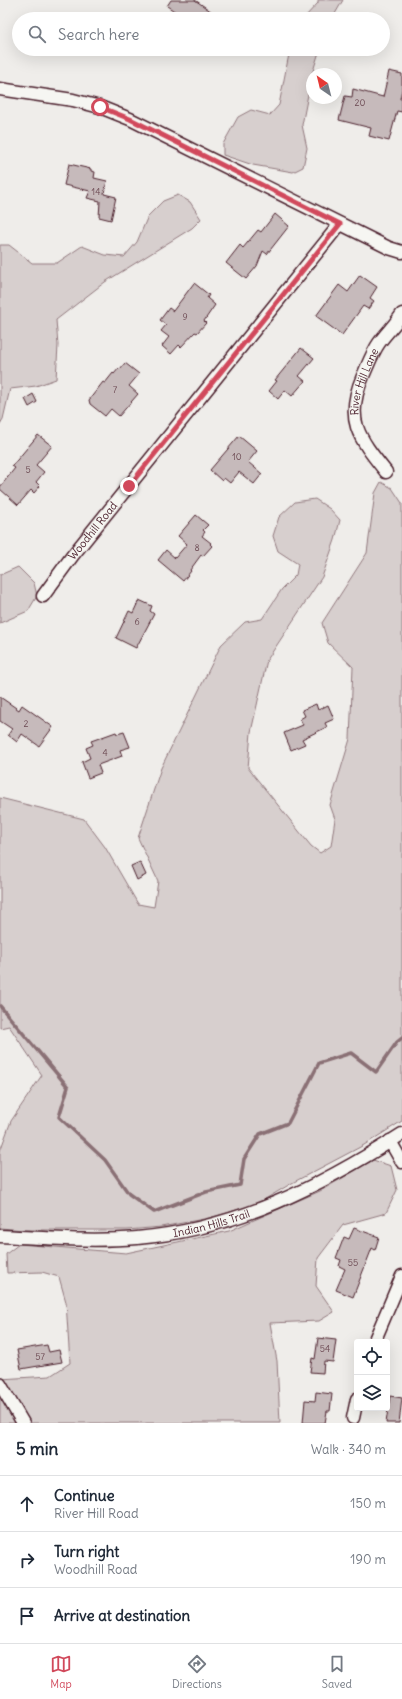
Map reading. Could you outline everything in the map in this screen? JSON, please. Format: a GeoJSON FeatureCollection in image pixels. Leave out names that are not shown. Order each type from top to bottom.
{"type":"FeatureCollection","features":[{"type":"Feature","properties":{"kind":"street"},"geometry":{"type":"LineString","coordinates":[[0,89],[73,100],[106,109],[130,119],[389,248],[402,252]]}},
{"type":"Feature","properties":{"kind":"street","name":"Woodhill Road"},"geometry":{"type":"LineString","coordinates":[[43,596],[78,550],[340,224]]}},
{"type":"Feature","properties":{"kind":"street","name":"River Hill Lane"},"geometry":{"type":"LineString","coordinates":[[386,472],[372,454],[356,425],[354,400],[369,361],[379,344],[402,314]]}},
{"type":"Feature","properties":{"kind":"street","name":"Indian Hills Trail"},"geometry":{"type":"LineString","coordinates":[[1,1238],[136,1238],[181,1232],[214,1224],[254,1212],[299,1193],[336,1174],[402,1134]]}},
{"type":"Feature","properties":{"kind":"street"},"geometry":{"type":"LineString","coordinates":[[390,1141],[402,1162]]}},
{"type":"Feature","properties":{"kind":"street"},"geometry":{"type":"LineString","coordinates":[[375,1339],[402,1277]]}},
{"type":"Feature","properties":{"kind":"street"},"geometry":{"type":"LineString","coordinates":[[0,1384],[23,1423]]}},
{"type":"Feature","properties":{"kind":"street"},"geometry":{"type":"LineString","coordinates":[[353,1418],[354,1411]]}},
{"type":"Feature","properties":{"kind":"shaded area"},"geometry":{"type":"Polygon","coordinates":[[[318,0],[343,0],[336,12],[310,12],[318,3],[318,0]]]}},
{"type":"Feature","properties":{"kind":"shaded area"},"geometry":{"type":"Polygon","coordinates":[[[289,56],[318,56],[314,68],[306,68],[306,104],[302,125],[307,148],[303,167],[293,172],[253,165],[223,155],[223,144],[238,117],[251,110],[270,115],[279,105],[289,56]]]}},
{"type":"Feature","properties":{"kind":"shaded area"},"geometry":{"type":"Polygon","coordinates":[[[178,195],[190,202],[201,219],[192,228],[105,282],[56,320],[58,345],[56,379],[36,386],[10,389],[3,419],[0,424],[0,245],[9,245],[32,263],[57,263],[82,246],[105,255],[124,257],[137,242],[148,216],[163,201],[178,195]]]}},
{"type":"Feature","properties":{"kind":"shaded area"},"geometry":{"type":"Polygon","coordinates":[[[381,482],[392,488],[402,503],[402,1121],[364,1145],[292,1183],[257,1204],[209,1218],[161,1227],[127,1230],[24,1230],[0,1228],[0,1151],[11,1121],[42,1075],[9,1026],[0,1028],[0,798],[84,819],[105,847],[138,904],[154,907],[158,881],[138,838],[161,768],[221,645],[245,622],[262,619],[282,589],[296,575],[298,564],[278,551],[273,536],[279,517],[295,502],[315,499],[330,509],[340,520],[335,540],[322,577],[267,660],[251,732],[248,768],[311,846],[320,853],[331,846],[335,819],[330,805],[350,739],[353,667],[328,643],[322,623],[367,553],[375,493],[381,482]]]}},
{"type":"Feature","properties":{"kind":"shaded area"},"geometry":{"type":"Polygon","coordinates":[[[18,567],[34,583],[37,596],[28,611],[0,623],[0,575],[18,567]]]}},
{"type":"Feature","properties":{"kind":"shaded area"},"geometry":{"type":"Polygon","coordinates":[[[373,1160],[391,1166],[397,1190],[386,1213],[343,1225],[318,1258],[316,1286],[334,1312],[319,1321],[270,1323],[277,1361],[280,1423],[0,1423],[0,1379],[50,1376],[70,1363],[66,1302],[59,1277],[42,1272],[7,1273],[6,1254],[19,1244],[126,1253],[229,1231],[320,1191],[373,1160]]]}},
{"type":"Feature","properties":{"kind":"building"},"geometry":{"type":"Polygon","coordinates":[[[171,0],[195,0],[212,12],[176,12],[167,6],[171,0]]]}},
{"type":"Feature","properties":{"kind":"building"},"geometry":{"type":"Polygon","coordinates":[[[389,71],[402,74],[400,99],[402,99],[402,112],[397,111],[389,141],[369,136],[371,128],[339,120],[345,96],[352,97],[353,89],[383,97],[389,71]]]}},
{"type":"Feature","properties":{"kind":"building"},"geometry":{"type":"Polygon","coordinates":[[[69,164],[91,169],[91,171],[95,172],[94,178],[107,181],[104,194],[116,197],[111,220],[99,217],[100,201],[87,198],[90,191],[64,185],[69,164]]]}},
{"type":"Feature","properties":{"kind":"building"},"geometry":{"type":"Polygon","coordinates":[[[275,214],[289,226],[267,254],[263,251],[257,266],[246,279],[226,263],[240,245],[243,248],[258,230],[261,232],[275,214]]]}},
{"type":"Feature","properties":{"kind":"building"},"geometry":{"type":"Polygon","coordinates":[[[360,275],[377,287],[370,298],[374,301],[368,309],[363,306],[342,335],[316,316],[339,285],[348,292],[360,275]]]}},
{"type":"Feature","properties":{"kind":"building"},"geometry":{"type":"Polygon","coordinates":[[[194,283],[209,295],[207,298],[215,305],[204,321],[206,323],[197,333],[195,332],[181,347],[179,345],[171,354],[162,346],[169,337],[161,331],[166,325],[160,320],[169,308],[173,311],[194,283]]]}},
{"type":"Feature","properties":{"kind":"building"},"geometry":{"type":"Polygon","coordinates":[[[301,348],[314,358],[299,376],[305,381],[292,396],[285,390],[278,399],[269,391],[277,381],[275,380],[301,348]]]}},
{"type":"Feature","properties":{"kind":"building"},"geometry":{"type":"Polygon","coordinates":[[[125,363],[139,374],[129,386],[138,394],[119,416],[111,409],[105,416],[90,404],[89,400],[103,382],[105,383],[113,373],[114,374],[119,368],[120,369],[125,363]]]}},
{"type":"Feature","properties":{"kind":"building"},"geometry":{"type":"Polygon","coordinates":[[[33,394],[37,402],[29,407],[25,399],[33,394]]]}},
{"type":"Feature","properties":{"kind":"building"},"geometry":{"type":"Polygon","coordinates":[[[38,435],[52,446],[36,465],[44,472],[36,482],[40,486],[34,493],[31,490],[18,505],[0,489],[0,487],[15,468],[12,466],[38,435]]]}},
{"type":"Feature","properties":{"kind":"building"},"geometry":{"type":"Polygon","coordinates":[[[239,436],[257,451],[248,462],[262,474],[254,484],[239,472],[230,483],[224,478],[222,481],[210,470],[239,436]]]}},
{"type":"Feature","properties":{"kind":"building"},"geometry":{"type":"Polygon","coordinates":[[[196,515],[208,525],[203,530],[205,532],[202,536],[211,543],[210,544],[212,546],[203,556],[201,555],[183,581],[158,560],[166,550],[175,558],[187,544],[178,536],[196,515]]]}},
{"type":"Feature","properties":{"kind":"building"},"geometry":{"type":"Polygon","coordinates":[[[139,600],[152,606],[150,611],[154,614],[136,648],[116,638],[129,611],[133,613],[139,600]]]}},
{"type":"Feature","properties":{"kind":"building"},"geometry":{"type":"Polygon","coordinates":[[[0,697],[19,710],[22,705],[53,727],[39,746],[22,734],[17,742],[8,735],[12,729],[0,721],[0,697]]]}},
{"type":"Feature","properties":{"kind":"building"},"geometry":{"type":"Polygon","coordinates":[[[316,704],[318,710],[328,705],[334,719],[325,723],[327,727],[302,739],[305,744],[291,750],[284,733],[303,725],[300,719],[305,716],[302,710],[316,704]]]}},
{"type":"Feature","properties":{"kind":"building"},"geometry":{"type":"Polygon","coordinates":[[[116,732],[117,734],[124,732],[130,747],[120,750],[122,756],[98,765],[101,773],[88,778],[82,762],[90,758],[86,748],[93,745],[91,741],[116,732]]]}},
{"type":"Feature","properties":{"kind":"building"},"geometry":{"type":"Polygon","coordinates":[[[140,862],[146,875],[137,880],[131,866],[140,862]]]}},
{"type":"Feature","properties":{"kind":"building"},"geometry":{"type":"Polygon","coordinates":[[[354,1228],[379,1237],[375,1250],[372,1248],[353,1297],[336,1290],[345,1269],[339,1266],[341,1260],[336,1258],[344,1237],[349,1239],[354,1228]]]}},
{"type":"Feature","properties":{"kind":"building"},"geometry":{"type":"Polygon","coordinates":[[[318,1338],[336,1340],[333,1362],[324,1361],[323,1373],[310,1372],[312,1358],[315,1359],[318,1338]]]}},
{"type":"Feature","properties":{"kind":"building"},"geometry":{"type":"Polygon","coordinates":[[[47,1345],[49,1352],[59,1350],[62,1362],[21,1369],[17,1350],[47,1345]]]}},
{"type":"Feature","properties":{"kind":"building"},"geometry":{"type":"Polygon","coordinates":[[[316,1392],[332,1394],[330,1411],[327,1411],[325,1423],[303,1423],[305,1400],[315,1401],[316,1392]]]}},
{"type":"Feature","properties":{"kind":"building"},"geometry":{"type":"Polygon","coordinates":[[[390,1396],[402,1398],[399,1423],[386,1423],[388,1411],[390,1411],[390,1396]]]}},
{"type":"Feature","properties":{"kind":"waterway"},"geometry":{"type":"LineString","coordinates":[[0,1006],[68,1087],[59,1117],[105,1160],[129,1194],[154,1212],[206,1192],[240,1185],[244,1159],[260,1134],[288,1123],[319,1063],[351,1053],[376,1072],[397,1042],[402,1038]]}},
{"type":"Feature","properties":{"kind":"route"},"geometry":{"type":"LineString","coordinates":[[100,107],[130,119],[263,184],[340,224],[129,486]]}}]}
